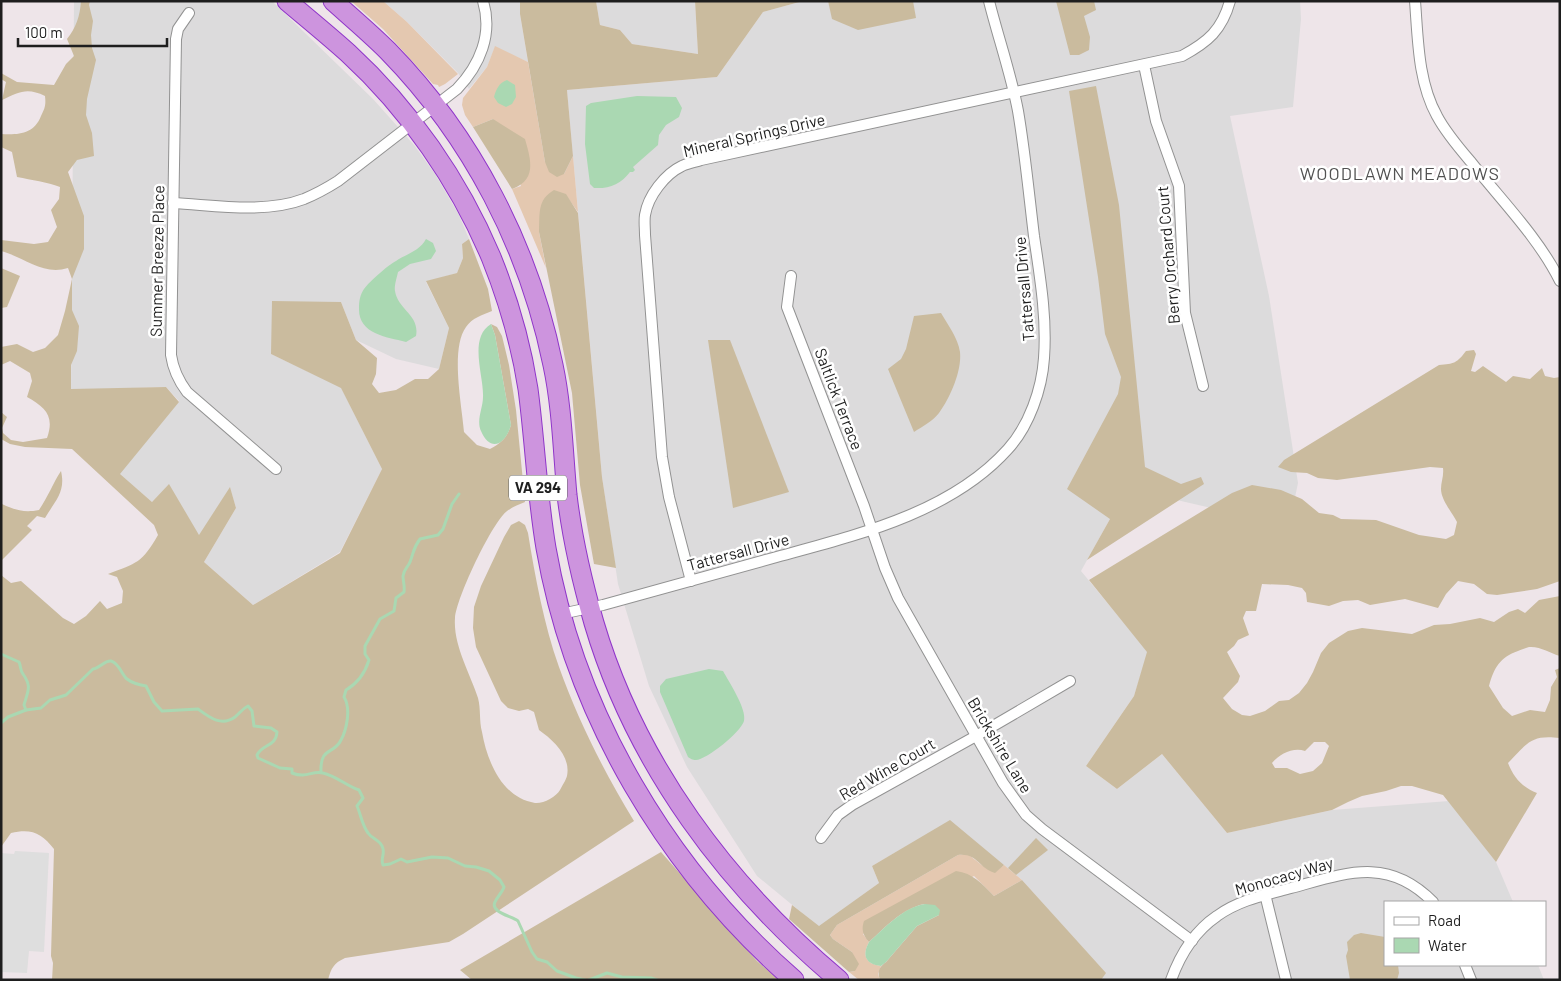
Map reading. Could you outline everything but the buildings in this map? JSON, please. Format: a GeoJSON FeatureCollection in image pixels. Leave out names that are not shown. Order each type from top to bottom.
{"type":"FeatureCollection","features":[{"type":"Feature","properties":{"kind":"highway","name":"VA 294"},"geometry":{"type":"LineString","coordinates":[[287,1],[349,54],[382,87],[447,172],[475,224],[499,278],[521,353],[528,387],[546,550],[562,614],[587,690],[601,724],[618,758],[646,805],[694,875],[747,937],[794,980]]}},
{"type":"Feature","properties":{"kind":"highway","name":"VA 294"},"geometry":{"type":"LineString","coordinates":[[333,1],[386,50],[435,106],[458,137],[495,199],[511,232],[537,301],[554,366],[568,497],[576,546],[590,608],[622,699],[660,773],[706,844],[766,914],[839,980]]}},
{"type":"Feature","properties":{"kind":"street"},"geometry":{"type":"LineString","coordinates":[[173,204],[265,207],[303,199],[338,181],[458,89],[476,66],[483,49],[487,21],[483,1]]}},
{"type":"Feature","properties":{"kind":"street","name":"Tattersall Drive"},"geometry":{"type":"LineString","coordinates":[[562,614],[872,531],[928,506],[964,487],[990,467],[1009,448],[1027,421],[1040,385],[1044,359],[1045,326],[1017,110],[989,1]]}},
{"type":"Feature","properties":{"kind":"street","name":"Mineral Springs Drive"},"geometry":{"type":"LineString","coordinates":[[691,581],[669,497],[662,458],[644,235],[645,215],[649,202],[667,176],[681,166],[701,160],[1182,56],[1200,47],[1218,30],[1226,15],[1230,1]]}},
{"type":"Feature","properties":{"kind":"street"},"geometry":{"type":"LineString","coordinates":[[1415,1],[1422,71],[1437,117],[1547,257],[1560,281]]}},
{"type":"Feature","properties":{"kind":"street","name":"Summer Breeze Place"},"geometry":{"type":"LineString","coordinates":[[189,13],[178,29],[176,39],[171,355],[178,379],[187,392],[276,469]]}},
{"type":"Feature","properties":{"kind":"street","name":"Berry Orchard Court"},"geometry":{"type":"LineString","coordinates":[[1144,65],[1156,121],[1179,186],[1185,313],[1203,386]]}},
{"type":"Feature","properties":{"kind":"street","name":"Saltlick Terrace"},"geometry":{"type":"LineString","coordinates":[[791,276],[787,307],[872,531]]}},
{"type":"Feature","properties":{"kind":"street","name":"Brickshire Lane"},"geometry":{"type":"LineString","coordinates":[[872,531],[898,598],[1003,783],[1026,815],[1062,846],[1192,941]]}},
{"type":"Feature","properties":{"kind":"street","name":"Red Wine Court"},"geometry":{"type":"LineString","coordinates":[[821,838],[838,815],[852,805],[1070,681]]}},
{"type":"Feature","properties":{"kind":"street","name":"Monocacy Way"},"geometry":{"type":"LineString","coordinates":[[1171,980],[1183,953],[1216,917],[1230,907],[1265,894],[1344,873],[1362,872],[1378,873],[1406,881],[1432,901]]}},
{"type":"Feature","properties":{"kind":"street"},"geometry":{"type":"LineString","coordinates":[[1265,894],[1286,980]]}},
{"type":"Feature","properties":{"kind":"street"},"geometry":{"type":"LineString","coordinates":[[1465,966],[1471,980]]}},
{"type":"Feature","properties":{"kind":"shaded area"},"geometry":{"type":"Polygon","coordinates":[[[74,1],[272,1],[373,99],[414,145],[435,174],[459,215],[469,239],[462,244],[463,258],[457,273],[426,282],[449,328],[439,369],[396,359],[356,340],[341,302],[271,354],[341,387],[382,469],[340,552],[253,605],[204,562],[236,508],[230,488],[199,536],[169,485],[152,502],[119,474],[179,401],[166,387],[71,390],[74,1]]]}},
{"type":"Feature","properties":{"kind":"shaded area"},"geometry":{"type":"Polygon","coordinates":[[[81,1],[90,1],[89,5],[93,21],[92,48],[96,60],[87,99],[86,115],[92,133],[94,156],[77,160],[68,172],[84,216],[84,249],[72,279],[68,268],[50,270],[42,268],[1,251],[1,240],[34,244],[48,242],[57,227],[51,210],[59,199],[60,187],[17,177],[12,152],[1,147],[1,134],[25,132],[34,127],[45,106],[45,96],[28,91],[2,100],[6,82],[1,79],[1,73],[17,82],[54,85],[66,64],[74,56],[67,39],[77,22],[81,1]]]}},
{"type":"Feature","properties":{"kind":"shaded area"},"geometry":{"type":"Polygon","coordinates":[[[351,1],[383,1],[407,22],[458,74],[439,87],[433,84],[383,29],[351,1]]]}},
{"type":"Feature","properties":{"kind":"shaded area"},"geometry":{"type":"Polygon","coordinates":[[[383,1],[520,1],[520,14],[528,62],[495,47],[487,67],[469,89],[458,73],[383,1]]]}},
{"type":"Feature","properties":{"kind":"shaded area"},"geometry":{"type":"Polygon","coordinates":[[[520,1],[596,1],[600,25],[620,30],[632,44],[698,54],[695,1],[803,1],[763,12],[717,77],[567,90],[573,156],[564,174],[557,177],[549,172],[545,162],[520,14],[520,1]]]}},
{"type":"Feature","properties":{"kind":"shaded area"},"geometry":{"type":"Polygon","coordinates":[[[596,1],[695,1],[698,54],[632,44],[620,30],[600,25],[596,1]]]}},
{"type":"Feature","properties":{"kind":"shaded area"},"geometry":{"type":"Polygon","coordinates":[[[803,1],[828,1],[833,19],[903,1],[1300,1],[1301,19],[1293,107],[1230,116],[1269,296],[1298,483],[1289,526],[1138,491],[1110,519],[1081,571],[1148,652],[1134,696],[1086,766],[1117,789],[1162,754],[1227,833],[1332,810],[1449,801],[1496,862],[1513,901],[1384,901],[1384,966],[1538,966],[1544,980],[1101,980],[1105,973],[1022,880],[950,821],[872,866],[879,883],[819,927],[757,876],[687,767],[649,686],[618,584],[602,477],[567,90],[717,77],[763,12],[803,1]]]}},
{"type":"Feature","properties":{"kind":"shaded area"},"geometry":{"type":"Polygon","coordinates":[[[828,1],[913,1],[916,18],[858,30],[832,19],[828,1]]]}},
{"type":"Feature","properties":{"kind":"shaded area"},"geometry":{"type":"Polygon","coordinates":[[[1056,1],[1094,1],[1096,10],[1084,16],[1090,37],[1089,50],[1079,55],[1070,55],[1056,1]]]}},
{"type":"Feature","properties":{"kind":"shaded area"},"geometry":{"type":"Polygon","coordinates":[[[495,46],[528,62],[545,162],[564,174],[573,156],[578,212],[565,194],[539,232],[546,268],[512,189],[521,186],[493,119],[473,127],[465,115],[462,105],[463,98],[487,67],[495,46]]]}},
{"type":"Feature","properties":{"kind":"shaded area"},"geometry":{"type":"Polygon","coordinates":[[[1096,86],[1119,205],[1145,467],[1181,484],[1201,477],[1204,484],[1087,560],[1110,519],[1067,489],[1118,394],[1121,377],[1105,334],[1069,91],[1096,86]]]}},
{"type":"Feature","properties":{"kind":"shaded area"},"geometry":{"type":"Polygon","coordinates":[[[493,119],[525,139],[530,162],[529,175],[520,185],[512,189],[473,127],[493,119]]]}},
{"type":"Feature","properties":{"kind":"shaded area"},"geometry":{"type":"Polygon","coordinates":[[[554,190],[566,194],[578,213],[602,477],[616,568],[594,564],[580,485],[572,393],[539,232],[540,208],[545,198],[554,190]]]}},
{"type":"Feature","properties":{"kind":"shaded area"},"geometry":{"type":"Polygon","coordinates":[[[469,239],[488,289],[492,311],[471,321],[461,337],[458,378],[464,432],[477,445],[490,449],[503,440],[511,425],[495,335],[491,324],[497,327],[502,336],[509,365],[516,410],[525,502],[505,513],[489,535],[461,595],[455,618],[459,649],[478,698],[484,743],[492,766],[498,776],[505,786],[523,800],[538,803],[549,800],[558,793],[566,779],[568,769],[560,749],[539,730],[534,712],[528,709],[519,711],[508,708],[501,701],[476,647],[473,628],[474,607],[481,586],[511,525],[519,521],[525,525],[528,533],[544,617],[566,687],[592,746],[634,821],[449,942],[345,958],[334,966],[328,980],[52,980],[54,849],[36,833],[24,831],[11,833],[1,847],[1,575],[11,583],[21,581],[63,618],[74,624],[86,616],[100,601],[107,609],[122,603],[123,591],[117,577],[108,574],[138,561],[148,551],[158,535],[154,525],[72,449],[25,447],[10,444],[1,439],[1,412],[7,417],[2,428],[3,433],[11,440],[23,442],[47,438],[50,424],[47,413],[27,397],[32,381],[30,373],[10,361],[1,365],[1,347],[17,344],[33,352],[45,348],[58,335],[72,279],[72,310],[79,326],[77,351],[71,365],[71,389],[166,387],[179,402],[120,474],[152,502],[169,484],[199,535],[230,487],[236,508],[204,562],[253,605],[340,553],[382,469],[341,388],[271,354],[272,301],[341,302],[356,340],[377,358],[376,374],[372,384],[379,393],[396,390],[415,379],[428,379],[439,369],[449,328],[426,281],[457,273],[463,258],[462,244],[469,239]]]}},
{"type":"Feature","properties":{"kind":"shaded area"},"geometry":{"type":"Polygon","coordinates":[[[1,268],[20,276],[7,307],[1,308],[1,268]]]}},
{"type":"Feature","properties":{"kind":"shaded area"},"geometry":{"type":"Polygon","coordinates":[[[941,313],[959,347],[960,359],[957,376],[951,392],[939,413],[931,421],[914,432],[888,369],[901,359],[906,349],[914,316],[941,313]]]}},
{"type":"Feature","properties":{"kind":"shaded area"},"geometry":{"type":"Polygon","coordinates":[[[708,340],[730,340],[789,492],[733,508],[708,340]]]}},
{"type":"Feature","properties":{"kind":"shaded area"},"geometry":{"type":"Polygon","coordinates":[[[1474,350],[1476,354],[1471,371],[1475,372],[1483,366],[1506,382],[1513,376],[1530,379],[1542,368],[1545,376],[1560,377],[1560,581],[1537,589],[1497,595],[1487,594],[1474,584],[1458,581],[1446,594],[1438,608],[1405,599],[1370,605],[1358,600],[1343,601],[1329,606],[1307,602],[1306,593],[1302,588],[1288,585],[1262,584],[1256,611],[1246,611],[1243,618],[1249,635],[1238,640],[1227,652],[1240,676],[1238,682],[1223,698],[1232,709],[1242,715],[1250,716],[1265,711],[1279,701],[1289,700],[1299,693],[1307,683],[1321,653],[1329,643],[1348,631],[1362,628],[1412,634],[1434,625],[1480,618],[1494,622],[1509,612],[1518,609],[1525,613],[1539,600],[1560,596],[1560,656],[1533,647],[1512,653],[1499,664],[1489,686],[1503,708],[1512,716],[1530,710],[1545,712],[1550,700],[1551,687],[1557,677],[1555,670],[1560,668],[1560,738],[1535,739],[1508,763],[1519,781],[1537,793],[1496,862],[1443,795],[1412,786],[1401,786],[1362,796],[1332,810],[1227,833],[1162,754],[1117,789],[1086,766],[1134,696],[1147,652],[1089,580],[1232,493],[1252,485],[1281,490],[1302,499],[1319,513],[1333,515],[1341,519],[1376,520],[1419,535],[1446,539],[1454,535],[1457,522],[1441,493],[1443,468],[1430,467],[1337,480],[1318,478],[1307,473],[1291,472],[1278,467],[1284,460],[1439,365],[1455,362],[1466,351],[1474,350]],[[1314,742],[1305,751],[1287,752],[1272,763],[1275,768],[1287,768],[1300,774],[1313,771],[1322,763],[1329,746],[1325,742],[1314,742]]]}},
{"type":"Feature","properties":{"kind":"shaded area"},"geometry":{"type":"Polygon","coordinates":[[[61,471],[61,491],[45,518],[37,516],[27,526],[32,530],[1,561],[2,504],[20,510],[39,510],[61,471]]]}},
{"type":"Feature","properties":{"kind":"shaded area"},"geometry":{"type":"Polygon","coordinates":[[[950,820],[1004,865],[995,873],[989,871],[970,856],[958,855],[837,925],[830,935],[852,952],[859,964],[855,971],[849,972],[789,919],[792,905],[819,926],[879,883],[872,866],[950,820]]]}},
{"type":"Feature","properties":{"kind":"shaded area"},"geometry":{"type":"Polygon","coordinates":[[[1036,838],[1048,850],[1016,875],[1008,868],[1036,838]]]}},
{"type":"Feature","properties":{"kind":"shaded area"},"geometry":{"type":"Polygon","coordinates":[[[15,851],[49,853],[44,952],[29,951],[27,973],[1,972],[1,853],[14,854],[15,851]]]}},
{"type":"Feature","properties":{"kind":"shaded area"},"geometry":{"type":"Polygon","coordinates":[[[661,852],[757,961],[779,980],[472,980],[460,970],[661,852]]]}},
{"type":"Feature","properties":{"kind":"shaded area"},"geometry":{"type":"Polygon","coordinates":[[[967,854],[991,871],[995,872],[1004,865],[1022,880],[994,896],[974,876],[863,934],[869,942],[866,958],[871,963],[881,966],[878,974],[880,980],[859,980],[849,972],[855,971],[852,952],[830,935],[837,925],[958,855],[967,854]]]}},
{"type":"Feature","properties":{"kind":"shaded area"},"geometry":{"type":"Polygon","coordinates":[[[956,871],[972,877],[994,896],[1022,880],[1106,973],[1101,980],[880,980],[880,968],[917,926],[939,915],[925,904],[909,909],[869,942],[863,932],[864,921],[956,871]]]}},
{"type":"Feature","properties":{"kind":"shaded area"},"geometry":{"type":"Polygon","coordinates":[[[1361,933],[1384,937],[1384,966],[1398,966],[1397,980],[1350,980],[1346,956],[1348,950],[1347,942],[1354,935],[1361,933]]]}},
{"type":"Feature","properties":{"kind":"water"},"geometry":{"type":"Polygon","coordinates":[[[507,80],[515,85],[516,97],[512,104],[506,107],[498,103],[494,97],[498,87],[507,80]]]}},
{"type":"Feature","properties":{"kind":"water"},"geometry":{"type":"Polygon","coordinates":[[[637,96],[676,97],[682,108],[679,117],[666,125],[659,135],[658,145],[633,167],[635,170],[633,172],[630,172],[623,180],[614,185],[605,188],[594,188],[590,184],[585,144],[586,106],[591,103],[637,96]]]}},
{"type":"Feature","properties":{"kind":"water"},"geometry":{"type":"Polygon","coordinates":[[[426,239],[433,243],[436,251],[431,259],[410,264],[398,272],[395,287],[397,298],[415,323],[416,336],[406,342],[382,336],[368,329],[360,317],[359,303],[363,291],[370,282],[392,263],[417,249],[426,239]]]}},
{"type":"Feature","properties":{"kind":"water"},"geometry":{"type":"Polygon","coordinates":[[[491,324],[495,335],[511,425],[506,437],[494,444],[485,438],[479,423],[483,401],[479,358],[480,338],[484,330],[491,324]]]}},
{"type":"Feature","properties":{"kind":"water"},"geometry":{"type":"Polygon","coordinates":[[[709,669],[723,671],[743,710],[744,721],[737,732],[723,745],[701,759],[693,760],[688,757],[660,692],[660,686],[666,679],[709,669]]]}},
{"type":"Feature","properties":{"kind":"water"},"geometry":{"type":"Polygon","coordinates":[[[925,904],[935,905],[940,910],[939,915],[917,926],[881,966],[868,961],[866,951],[869,942],[909,909],[925,904]]]}},
{"type":"Feature","properties":{"kind":"waterway"},"geometry":{"type":"LineString","coordinates":[[321,772],[321,764],[325,754],[338,745],[345,730],[348,713],[344,697],[346,690],[357,681],[367,665],[369,660],[365,654],[365,646],[380,619],[394,611],[396,598],[404,592],[403,576],[418,542],[420,539],[438,535],[443,529],[452,504],[459,494]]}},
{"type":"Feature","properties":{"kind":"waterway"},"geometry":{"type":"LineString","coordinates":[[1,654],[19,662],[28,686],[24,705],[26,710]]}},
{"type":"Feature","properties":{"kind":"waterway"},"geometry":{"type":"LineString","coordinates":[[1,723],[8,717],[26,710],[41,708],[50,700],[66,695],[93,669],[109,661],[114,662],[129,680],[146,686],[154,702],[162,711],[198,709],[215,720],[225,721],[235,717],[248,706],[252,711],[254,726],[271,728],[277,732],[272,743],[259,751],[258,758],[280,768],[292,769],[292,773],[297,775],[319,772],[328,774],[359,790],[363,798],[357,806],[366,830],[382,846],[383,865],[401,859],[407,862],[432,857],[448,858],[465,866],[489,871],[500,880],[504,887],[494,905],[498,911],[518,921],[537,959],[547,962],[557,971],[585,980]]}},
{"type":"Feature","properties":{"kind":"waterway"},"geometry":{"type":"LineString","coordinates":[[589,980],[607,973],[622,977],[657,980]]}},
{"type":"Feature","properties":{"kind":"district","name":"WOODLAWN MEADOWS"},"geometry":{"type":"Point","coordinates":[1400,174]}}]}
